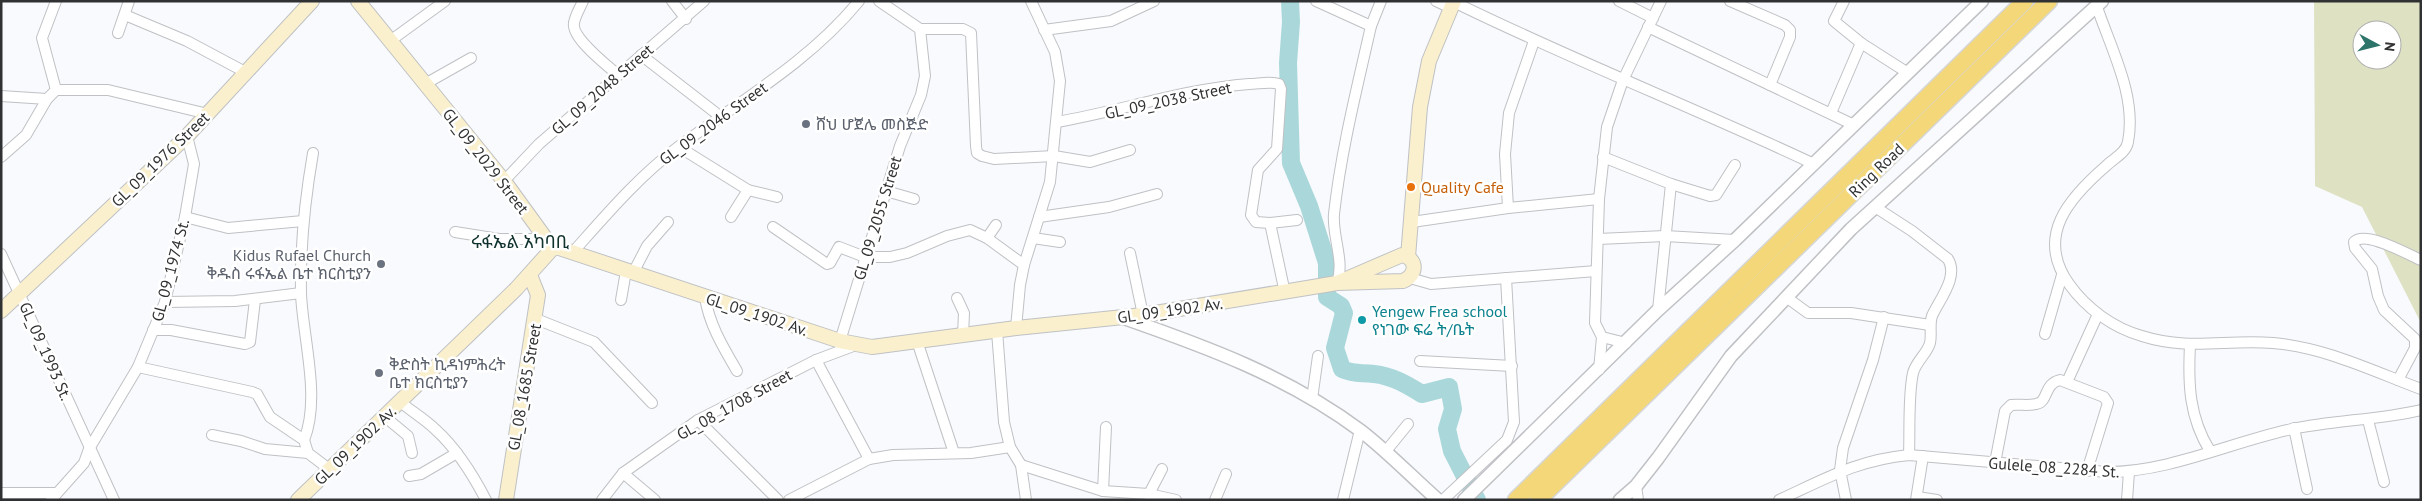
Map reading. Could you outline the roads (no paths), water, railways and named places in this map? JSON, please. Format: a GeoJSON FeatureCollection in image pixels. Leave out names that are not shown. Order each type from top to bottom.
{"type":"FeatureCollection","features":[{"type":"Feature","properties":{"kind":"highway","name":"Ring Road"},"geometry":{"type":"LineString","coordinates":[[1699,332],[2025,1]]}},
{"type":"Feature","properties":{"kind":"highway","name":"Ring Road"},"geometry":{"type":"LineString","coordinates":[[1699,332],[2049,1]]}},
{"type":"Feature","properties":{"kind":"highway"},"geometry":{"type":"LineString","coordinates":[[1516,500],[1699,332]]}},
{"type":"Feature","properties":{"kind":"highway"},"geometry":{"type":"LineString","coordinates":[[1538,500],[1699,332]]}},
{"type":"Feature","properties":{"kind":"main road","name":"GL_09_1976 Street"},"geometry":{"type":"LineString","coordinates":[[1,311],[187,136],[312,1]]}},
{"type":"Feature","properties":{"kind":"main road","name":"GL_09_2029 Street"},"geometry":{"type":"LineString","coordinates":[[358,1],[504,181],[551,243]]}},
{"type":"Feature","properties":{"kind":"main road"},"geometry":{"type":"LineString","coordinates":[[1408,257],[1412,222],[1416,132],[1421,98],[1429,61],[1453,4]]}},
{"type":"Feature","properties":{"kind":"main road","name":"GL_09_1902 Av."},"geometry":{"type":"LineString","coordinates":[[551,243],[630,272],[840,341],[872,347],[1016,328],[1143,315],[1337,283]]}},
{"type":"Feature","properties":{"kind":"main road","name":"GL_09_1902 Av."},"geometry":{"type":"LineString","coordinates":[[298,500],[530,275],[552,249],[551,243]]}},
{"type":"Feature","properties":{"kind":"main road"},"geometry":{"type":"LineString","coordinates":[[1402,255],[1408,257],[1414,263],[1414,271],[1404,279],[1337,283],[1402,255]]}},
{"type":"Feature","properties":{"kind":"main road"},"geometry":{"type":"LineString","coordinates":[[1392,259],[1389,268],[1391,276],[1404,279]]}},
{"type":"Feature","properties":{"kind":"main road","name":"GL_08_1685 Street"},"geometry":{"type":"LineString","coordinates":[[506,500],[536,319],[538,295],[530,275]]}},
{"type":"Feature","properties":{"kind":"street"},"geometry":{"type":"LineString","coordinates":[[56,1],[42,38],[56,90]]}},
{"type":"Feature","properties":{"kind":"street"},"geometry":{"type":"LineString","coordinates":[[118,33],[129,1]]}},
{"type":"Feature","properties":{"kind":"street"},"geometry":{"type":"LineString","coordinates":[[390,41],[445,1]]}},
{"type":"Feature","properties":{"kind":"street"},"geometry":{"type":"LineString","coordinates":[[583,1],[574,24],[574,30],[583,43],[618,76]]}},
{"type":"Feature","properties":{"kind":"street"},"geometry":{"type":"LineString","coordinates":[[672,1],[686,19]]}},
{"type":"Feature","properties":{"kind":"street","name":"GL_09_2048 Street"},"geometry":{"type":"LineString","coordinates":[[504,181],[539,144],[641,55],[686,19],[704,1]]}},
{"type":"Feature","properties":{"kind":"street","name":"GL_09_2046 Street"},"geometry":{"type":"LineString","coordinates":[[573,252],[620,198],[651,169],[793,65],[832,31],[859,1]]}},
{"type":"Feature","properties":{"kind":"street"},"geometry":{"type":"LineString","coordinates":[[879,1],[920,30],[963,29],[971,33],[978,152],[982,156],[994,159],[1054,156],[1090,162],[1130,150]]}},
{"type":"Feature","properties":{"kind":"street"},"geometry":{"type":"LineString","coordinates":[[1016,328],[1020,284],[1024,265],[1050,182],[1060,81],[1058,64],[1031,1]]}},
{"type":"Feature","properties":{"kind":"street"},"geometry":{"type":"LineString","coordinates":[[1044,30],[1112,21],[1154,1]]}},
{"type":"Feature","properties":{"kind":"street"},"geometry":{"type":"LineString","coordinates":[[1316,1],[1371,26]]}},
{"type":"Feature","properties":{"kind":"street"},"geometry":{"type":"LineString","coordinates":[[1337,283],[1341,273],[1334,220],[1339,172],[1371,26],[1380,1]]}},
{"type":"Feature","properties":{"kind":"street"},"geometry":{"type":"LineString","coordinates":[[1436,1],[1453,4],[1623,80],[1720,120],[1814,164]]}},
{"type":"Feature","properties":{"kind":"street"},"geometry":{"type":"LineString","coordinates":[[1619,1],[1651,23],[1770,85],[1854,125]]}},
{"type":"Feature","properties":{"kind":"street"},"geometry":{"type":"LineString","coordinates":[[1599,370],[1602,337],[1595,323],[1596,271],[1599,199],[1607,127],[1623,80],[1661,1]]}},
{"type":"Feature","properties":{"kind":"street"},"geometry":{"type":"LineString","coordinates":[[1730,1],[1785,25],[1790,30],[1790,37],[1770,85]]}},
{"type":"Feature","properties":{"kind":"street"},"geometry":{"type":"LineString","coordinates":[[1844,1],[1834,21],[1861,43],[1908,73]]}},
{"type":"Feature","properties":{"kind":"street"},"geometry":{"type":"LineString","coordinates":[[1464,500],[1599,370],[1658,310],[1735,240],[1982,1]]}},
{"type":"Feature","properties":{"kind":"street"},"geometry":{"type":"LineString","coordinates":[[1620,500],[1636,486],[1732,356],[1786,297],[1875,207],[2099,4],[2129,103],[2128,144],[2123,152],[2088,182],[2068,205],[2058,222],[2054,240],[2056,259],[2062,275],[2072,289],[2098,314],[2140,336],[2166,343],[2190,345],[2253,341],[2276,343],[2336,356],[2421,389]]}},
{"type":"Feature","properties":{"kind":"street"},"geometry":{"type":"LineString","coordinates":[[125,15],[187,42],[247,73]]}},
{"type":"Feature","properties":{"kind":"street","name":"GL_09_2055 Street"},"geometry":{"type":"LineString","coordinates":[[840,341],[900,146],[921,95],[925,76],[920,30]]}},
{"type":"Feature","properties":{"kind":"street"},"geometry":{"type":"LineString","coordinates":[[1508,208],[1505,154],[1510,114],[1534,41]]}},
{"type":"Feature","properties":{"kind":"street"},"geometry":{"type":"LineString","coordinates":[[1831,113],[1861,43]]}},
{"type":"Feature","properties":{"kind":"street"},"geometry":{"type":"LineString","coordinates":[[641,55],[722,117]]}},
{"type":"Feature","properties":{"kind":"street"},"geometry":{"type":"LineString","coordinates":[[425,84],[471,58]]}},
{"type":"Feature","properties":{"kind":"street","name":"GL_09_2038 Street"},"geometry":{"type":"LineString","coordinates":[[1057,122],[1108,113],[1207,90],[1239,85],[1279,84],[1281,89],[1277,149],[1258,170],[1251,215],[1256,222],[1270,223]]}},
{"type":"Feature","properties":{"kind":"street"},"geometry":{"type":"LineString","coordinates":[[1,157],[26,134],[47,99],[56,90],[108,90],[208,114]]}},
{"type":"Feature","properties":{"kind":"street"},"geometry":{"type":"LineString","coordinates":[[1,96],[47,99]]}},
{"type":"Feature","properties":{"kind":"street","name":"GL_09_1974 St."},"geometry":{"type":"LineString","coordinates":[[54,496],[84,463],[89,449],[138,367],[165,302],[185,217],[194,164],[187,136]]}},
{"type":"Feature","properties":{"kind":"street"},"geometry":{"type":"LineString","coordinates":[[679,147],[748,190],[777,197]]}},
{"type":"Feature","properties":{"kind":"street"},"geometry":{"type":"LineString","coordinates":[[308,453],[304,440],[310,424],[313,406],[301,293],[303,221],[313,153]]}},
{"type":"Feature","properties":{"kind":"street"},"geometry":{"type":"LineString","coordinates":[[1603,157],[1671,184],[1710,196],[1716,195],[1735,165]]}},
{"type":"Feature","properties":{"kind":"street"},"geometry":{"type":"LineString","coordinates":[[1658,310],[1671,184]]}},
{"type":"Feature","properties":{"kind":"street"},"geometry":{"type":"LineString","coordinates":[[731,217],[748,190]]}},
{"type":"Feature","properties":{"kind":"street"},"geometry":{"type":"LineString","coordinates":[[886,191],[914,199]]}},
{"type":"Feature","properties":{"kind":"street"},"geometry":{"type":"LineString","coordinates":[[1039,217],[1109,207],[1157,194]]}},
{"type":"Feature","properties":{"kind":"street"},"geometry":{"type":"LineString","coordinates":[[1412,222],[1508,208],[1599,199]]}},
{"type":"Feature","properties":{"kind":"street"},"geometry":{"type":"LineString","coordinates":[[1875,207],[1919,236],[1948,259],[1952,270],[1943,298],[1931,318],[1932,334],[1929,346],[1918,362],[1913,375],[1908,455]]}},
{"type":"Feature","properties":{"kind":"street"},"geometry":{"type":"LineString","coordinates":[[185,217],[228,228],[303,221]]}},
{"type":"Feature","properties":{"kind":"street"},"geometry":{"type":"LineString","coordinates":[[1285,293],[1270,223],[1297,220]]}},
{"type":"Feature","properties":{"kind":"street"},"geometry":{"type":"LineString","coordinates":[[622,300],[630,272],[647,246],[668,222]]}},
{"type":"Feature","properties":{"kind":"street"},"geometry":{"type":"LineString","coordinates":[[986,238],[996,225]]}},
{"type":"Feature","properties":{"kind":"street"},"geometry":{"type":"LineString","coordinates":[[773,227],[827,264],[830,263],[838,247],[865,257],[890,257],[906,253],[964,231],[977,232],[1024,265]]}},
{"type":"Feature","properties":{"kind":"street"},"geometry":{"type":"LineString","coordinates":[[454,232],[499,240],[551,243]]}},
{"type":"Feature","properties":{"kind":"street"},"geometry":{"type":"LineString","coordinates":[[1598,239],[1665,236],[1735,240]]}},
{"type":"Feature","properties":{"kind":"street"},"geometry":{"type":"LineString","coordinates":[[1033,238],[1060,242]]}},
{"type":"Feature","properties":{"kind":"street"},"geometry":{"type":"LineString","coordinates":[[2398,380],[2415,348],[2415,340],[2384,310],[2378,296],[2372,269],[2355,248],[2354,242],[2362,238],[2374,240],[2421,260]]}},
{"type":"Feature","properties":{"kind":"street"},"geometry":{"type":"LineString","coordinates":[[1130,253],[1143,315]]}},
{"type":"Feature","properties":{"kind":"street","name":"GL_09_1993 St."},"geometry":{"type":"LineString","coordinates":[[1,254],[114,500]]}},
{"type":"Feature","properties":{"kind":"street"},"geometry":{"type":"LineString","coordinates":[[1404,279],[1432,284],[1596,271]]}},
{"type":"Feature","properties":{"kind":"street"},"geometry":{"type":"LineString","coordinates":[[2045,334],[2062,275]]}},
{"type":"Feature","properties":{"kind":"street"},"geometry":{"type":"LineString","coordinates":[[1443,500],[1510,435],[1514,422],[1506,278]]}},
{"type":"Feature","properties":{"kind":"street"},"geometry":{"type":"LineString","coordinates":[[165,302],[255,300],[301,293]]}},
{"type":"Feature","properties":{"kind":"street"},"geometry":{"type":"LineString","coordinates":[[705,297],[707,310],[714,328],[737,371]]}},
{"type":"Feature","properties":{"kind":"street"},"geometry":{"type":"LineString","coordinates":[[1786,297],[1808,313],[1850,313],[1930,325]]}},
{"type":"Feature","properties":{"kind":"street"},"geometry":{"type":"LineString","coordinates":[[957,298],[964,313],[963,335]]}},
{"type":"Feature","properties":{"kind":"street"},"geometry":{"type":"LineString","coordinates":[[154,330],[171,330],[245,344],[250,342],[253,334],[255,300]]}},
{"type":"Feature","properties":{"kind":"street"},"geometry":{"type":"LineString","coordinates":[[2067,382],[2098,314]]}},
{"type":"Feature","properties":{"kind":"street"},"geometry":{"type":"LineString","coordinates":[[1846,500],[1840,470],[1843,448],[1873,360],[1884,317]]}},
{"type":"Feature","properties":{"kind":"street"},"geometry":{"type":"LineString","coordinates":[[1121,318],[1220,352],[1312,399],[1360,430],[1386,451],[1438,500]]}},
{"type":"Feature","properties":{"kind":"street"},"geometry":{"type":"LineString","coordinates":[[536,319],[594,342],[652,403]]}},
{"type":"Feature","properties":{"kind":"street"},"geometry":{"type":"LineString","coordinates":[[997,331],[1000,393],[1010,447],[1021,464],[1026,500]]}},
{"type":"Feature","properties":{"kind":"street"},"geometry":{"type":"LineString","coordinates":[[1602,337],[1626,343]]}},
{"type":"Feature","properties":{"kind":"street"},"geometry":{"type":"LineString","coordinates":[[917,341],[954,453]]}},
{"type":"Feature","properties":{"kind":"street","name":"GL_08_1708 Street"},"geometry":{"type":"LineString","coordinates":[[602,500],[623,473],[698,420],[816,360],[856,345]]}},
{"type":"Feature","properties":{"kind":"street"},"geometry":{"type":"LineString","coordinates":[[2190,345],[2189,376],[2193,415],[2210,451]]}},
{"type":"Feature","properties":{"kind":"street"},"geometry":{"type":"LineString","coordinates":[[1312,399],[1318,356]]}},
{"type":"Feature","properties":{"kind":"street"},"geometry":{"type":"LineString","coordinates":[[816,360],[869,458]]}},
{"type":"Feature","properties":{"kind":"street"},"geometry":{"type":"LineString","coordinates":[[1420,361],[1512,366]]}},
{"type":"Feature","properties":{"kind":"street"},"geometry":{"type":"LineString","coordinates":[[138,367],[257,394],[270,417],[304,440]]}},
{"type":"Feature","properties":{"kind":"street"},"geometry":{"type":"LineString","coordinates":[[1995,463],[2005,411],[2011,405],[2037,404],[2043,401],[2048,387],[2053,382],[2060,380],[2104,397],[2108,403],[2088,471]]}},
{"type":"Feature","properties":{"kind":"street"},"geometry":{"type":"LineString","coordinates":[[399,401],[436,430],[457,453],[486,500]]}},
{"type":"Feature","properties":{"kind":"street","name":"Gulele_08_2284 St."},"geometry":{"type":"LineString","coordinates":[[1779,500],[1840,470],[1885,457],[1908,455],[2088,471],[2129,472],[2294,428],[2368,420],[2421,410]]}},
{"type":"Feature","properties":{"kind":"street"},"geometry":{"type":"LineString","coordinates":[[384,416],[408,436],[412,453]]}},
{"type":"Feature","properties":{"kind":"street"},"geometry":{"type":"LineString","coordinates":[[698,420],[778,500]]}},
{"type":"Feature","properties":{"kind":"street"},"geometry":{"type":"LineString","coordinates":[[2368,420],[2384,482]]}},
{"type":"Feature","properties":{"kind":"street"},"geometry":{"type":"LineString","coordinates":[[1386,451],[1408,424]]}},
{"type":"Feature","properties":{"kind":"street"},"geometry":{"type":"LineString","coordinates":[[1103,490],[1106,428]]}},
{"type":"Feature","properties":{"kind":"street"},"geometry":{"type":"LineString","coordinates":[[2294,428],[2307,489]]}},
{"type":"Feature","properties":{"kind":"street"},"geometry":{"type":"LineString","coordinates":[[1343,500],[1360,430]]}},
{"type":"Feature","properties":{"kind":"street"},"geometry":{"type":"LineString","coordinates":[[212,435],[241,441],[264,449],[308,453],[329,469]]}},
{"type":"Feature","properties":{"kind":"street"},"geometry":{"type":"LineString","coordinates":[[790,500],[869,458],[893,455],[990,451],[1010,447]]}},
{"type":"Feature","properties":{"kind":"street"},"geometry":{"type":"LineString","coordinates":[[409,476],[421,474],[457,453]]}},
{"type":"Feature","properties":{"kind":"street"},"geometry":{"type":"LineString","coordinates":[[1923,456],[1916,498],[1937,500]]}},
{"type":"Feature","properties":{"kind":"street"},"geometry":{"type":"LineString","coordinates":[[1021,464],[1103,490],[1149,494],[1176,500]]}},
{"type":"Feature","properties":{"kind":"street"},"geometry":{"type":"LineString","coordinates":[[1149,494],[1162,469]]}},
{"type":"Feature","properties":{"kind":"street"},"geometry":{"type":"LineString","coordinates":[[2127,500],[2129,472]]}},
{"type":"Feature","properties":{"kind":"street"},"geometry":{"type":"LineString","coordinates":[[623,473],[655,500]]}},
{"type":"Feature","properties":{"kind":"street"},"geometry":{"type":"LineString","coordinates":[[1215,500],[1226,474]]}},
{"type":"Feature","properties":{"kind":"street"},"geometry":{"type":"LineString","coordinates":[[1636,486],[1638,500]]}},
{"type":"Feature","properties":{"kind":"street"},"geometry":{"type":"LineString","coordinates":[[1,493],[54,496]]}},
{"type":"Feature","properties":{"kind":"waterway"},"geometry":{"type":"LineString","coordinates":[[1290,1],[1291,22],[1288,63],[1291,163],[1309,206],[1327,263],[1327,297],[1341,306],[1344,313],[1335,348],[1342,369],[1355,373],[1387,377],[1405,384],[1422,394],[1449,387],[1453,409],[1447,429],[1452,451],[1477,500]]}},
{"type":"Feature","properties":{"kind":"place","name":"ሸህ ሆጀሌ መስጅድ"},"geometry":{"type":"Point","coordinates":[806,124]}},
{"type":"Feature","properties":{"kind":"place","name":"Quality Cafe"},"geometry":{"type":"Point","coordinates":[1411,187]}},
{"type":"Feature","properties":{"kind":"place","name":"Kidus Rufael Church ቅዱስ ሩፋኤል ቤተ ክርስቲያን"},"geometry":{"type":"Point","coordinates":[381,264]}},
{"type":"Feature","properties":{"kind":"place","name":"Yengew Frea school የነገው ፍሬ ት/ቤት"},"geometry":{"type":"Point","coordinates":[1362,320]}},
{"type":"Feature","properties":{"kind":"place","name":"ቅድስት ኪዳነምሕረት ቤተ ክርስቲያን"},"geometry":{"type":"Point","coordinates":[379,373]}},
{"type":"Feature","properties":{"kind":"district","name":"ሩፋኤል አካባቢ"},"geometry":{"type":"Point","coordinates":[520,241]}}]}
